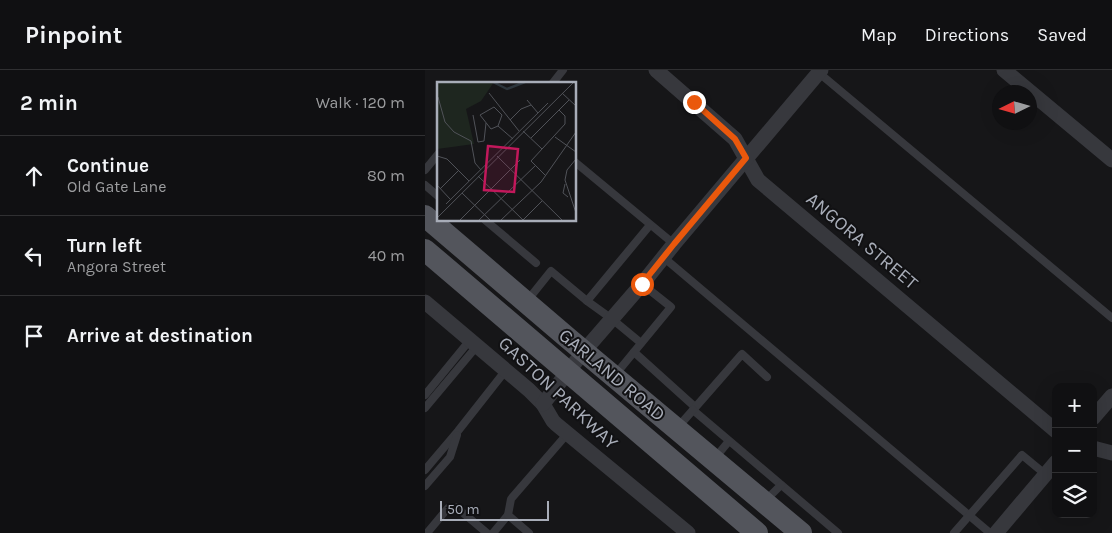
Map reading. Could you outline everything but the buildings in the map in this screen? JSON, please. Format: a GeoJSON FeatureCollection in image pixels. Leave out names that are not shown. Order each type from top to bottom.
{"type":"FeatureCollection","features":[{"type":"Feature","properties":{"kind":"main road","name":"GARLAND ROAD"},"geometry":{"type":"LineString","coordinates":[[431,224],[801,533]]}},
{"type":"Feature","properties":{"kind":"main road","name":"GARLAND ROAD"},"geometry":{"type":"LineString","coordinates":[[425,250],[757,533]]}},
{"type":"Feature","properties":{"kind":"street","name":"ANGORA STREET"},"geometry":{"type":"LineString","coordinates":[[656,70],[735,139],[758,180],[1052,428]]}},
{"type":"Feature","properties":{"kind":"street"},"geometry":{"type":"LineString","coordinates":[[1004,70],[1112,160]]}},
{"type":"Feature","properties":{"kind":"street"},"geometry":{"type":"LineString","coordinates":[[543,404],[584,351],[820,71]]}},
{"type":"Feature","properties":{"kind":"street","name":"GASTON PARKWAY"},"geometry":{"type":"LineString","coordinates":[[425,302],[529,390],[543,404],[553,421],[688,533]]}},
{"type":"Feature","properties":{"kind":"street"},"geometry":{"type":"LineString","coordinates":[[1097,413],[1112,396]]}},
{"type":"Feature","properties":{"kind":"street"},"geometry":{"type":"LineString","coordinates":[[1097,449],[1112,453]]}},
{"type":"Feature","properties":{"kind":"street"},"geometry":{"type":"LineString","coordinates":[[996,533],[1052,466]]}},
{"type":"Feature","properties":{"kind":"lane"},"geometry":{"type":"LineString","coordinates":[[554,82],[563,70]]}},
{"type":"Feature","properties":{"kind":"lane"},"geometry":{"type":"LineString","coordinates":[[820,71],[1112,318]]}},
{"type":"Feature","properties":{"kind":"lane"},"geometry":{"type":"LineString","coordinates":[[425,170],[437,155]]}},
{"type":"Feature","properties":{"kind":"lane"},"geometry":{"type":"LineString","coordinates":[[576,163],[674,244]]}},
{"type":"Feature","properties":{"kind":"lane"},"geometry":{"type":"LineString","coordinates":[[425,185],[437,195]]}},
{"type":"Feature","properties":{"kind":"lane"},"geometry":{"type":"LineString","coordinates":[[486,221],[536,263]]}},
{"type":"Feature","properties":{"kind":"lane"},"geometry":{"type":"LineString","coordinates":[[587,301],[651,225]]}},
{"type":"Feature","properties":{"kind":"lane"},"geometry":{"type":"LineString","coordinates":[[663,257],[990,533]]}},
{"type":"Feature","properties":{"kind":"lane"},"geometry":{"type":"LineString","coordinates":[[526,302],[551,271],[641,344]]}},
{"type":"Feature","properties":{"kind":"lane"},"geometry":{"type":"LineString","coordinates":[[614,377],[671,308],[642,284]]}},
{"type":"Feature","properties":{"kind":"lane"},"geometry":{"type":"LineString","coordinates":[[425,395],[473,343]]}},
{"type":"Feature","properties":{"kind":"lane"},"geometry":{"type":"LineString","coordinates":[[425,408],[473,343]]}},
{"type":"Feature","properties":{"kind":"lane"},"geometry":{"type":"LineString","coordinates":[[634,352],[729,441],[838,533]]}},
{"type":"Feature","properties":{"kind":"lane"},"geometry":{"type":"LineString","coordinates":[[676,428],[741,354],[767,377]]}},
{"type":"Feature","properties":{"kind":"lane"},"geometry":{"type":"LineString","coordinates":[[425,470],[459,431],[506,370]]}},
{"type":"Feature","properties":{"kind":"lane"},"geometry":{"type":"LineString","coordinates":[[425,486],[450,457],[459,431]]}},
{"type":"Feature","properties":{"kind":"lane"},"geometry":{"type":"LineString","coordinates":[[493,533],[508,515],[511,499],[568,433]]}},
{"type":"Feature","properties":{"kind":"lane"},"geometry":{"type":"LineString","coordinates":[[713,459],[729,441]]}},
{"type":"Feature","properties":{"kind":"lane"},"geometry":{"type":"LineString","coordinates":[[954,533],[1022,455],[1045,474]]}},
{"type":"Feature","properties":{"kind":"lane"},"geometry":{"type":"LineString","coordinates":[[764,503],[781,485]]}},
{"type":"Feature","properties":{"kind":"lane"},"geometry":{"type":"LineString","coordinates":[[427,533],[448,508],[456,507],[487,533]]}},
{"type":"Feature","properties":{"kind":"lane"},"geometry":{"type":"LineString","coordinates":[[508,515],[529,533]]}},
{"type":"Feature","properties":{"kind":"route"},"geometry":{"type":"LineString","coordinates":[[642,284],[746,158],[735,139],[694,102]]}}]}
